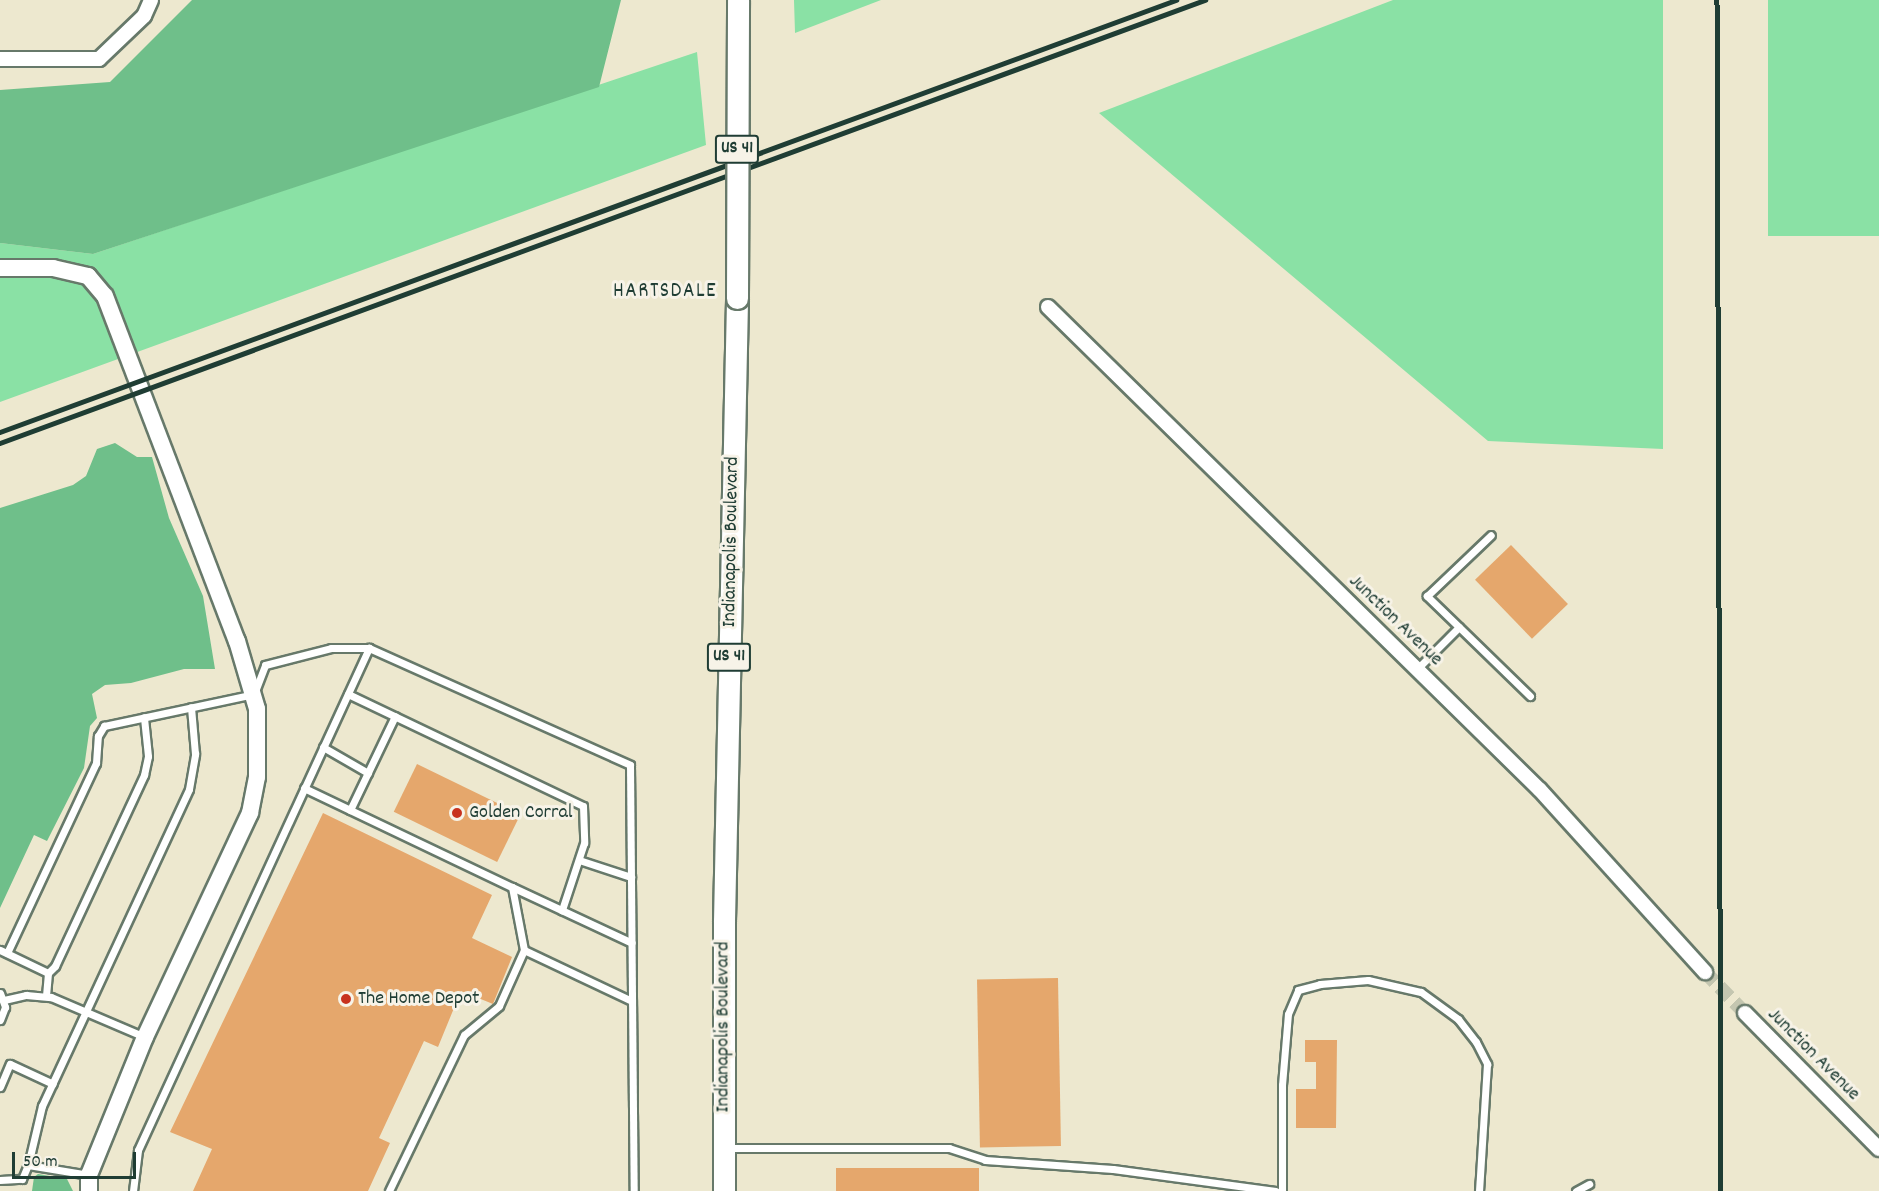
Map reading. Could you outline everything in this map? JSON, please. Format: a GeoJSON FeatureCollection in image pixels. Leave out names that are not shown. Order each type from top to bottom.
{"type":"FeatureCollection","features":[{"type":"Feature","properties":{"kind":"highway","name":"Indianapolis Boulevard"},"geometry":{"type":"LineString","coordinates":[[724,1191],[724,921],[737,298],[738,0]]}},
{"type":"Feature","properties":{"kind":"street"},"geometry":{"type":"LineString","coordinates":[[0,59],[99,59],[144,16],[151,0]]}},
{"type":"Feature","properties":{"kind":"street"},"geometry":{"type":"LineString","coordinates":[[0,268],[53,268],[88,276],[105,296],[254,694],[258,736],[250,813],[144,1036],[89,1183]]}},
{"type":"Feature","properties":{"kind":"street","name":"Junction Avenue"},"geometry":{"type":"LineString","coordinates":[[1048,307],[1540,790],[1705,972]]}},
{"type":"Feature","properties":{"kind":"street","name":"Junction Avenue"},"geometry":{"type":"LineString","coordinates":[[1745,1013],[1879,1149]]}},
{"type":"Feature","properties":{"kind":"lane"},"geometry":{"type":"LineString","coordinates":[[1491,535],[1426,596],[1530,696]]}},
{"type":"Feature","properties":{"kind":"lane"},"geometry":{"type":"LineString","coordinates":[[1416,669],[1459,627]]}},
{"type":"Feature","properties":{"kind":"lane"},"geometry":{"type":"LineString","coordinates":[[48,973],[3,952],[96,763],[100,730],[114,723],[254,694],[262,666],[331,648],[369,648],[630,765],[634,1191]]}},
{"type":"Feature","properties":{"kind":"lane"},"geometry":{"type":"LineString","coordinates":[[133,1191],[138,1150],[369,648]]}},
{"type":"Feature","properties":{"kind":"lane"},"geometry":{"type":"LineString","coordinates":[[348,694],[583,806],[584,843],[562,910]]}},
{"type":"Feature","properties":{"kind":"lane"},"geometry":{"type":"LineString","coordinates":[[0,1179],[22,1179],[28,1165],[35,1128],[52,1084],[189,789],[195,754],[191,707]]}},
{"type":"Feature","properties":{"kind":"lane"},"geometry":{"type":"LineString","coordinates":[[350,810],[394,716]]}},
{"type":"Feature","properties":{"kind":"lane"},"geometry":{"type":"LineString","coordinates":[[46,996],[48,973],[55,966],[144,775],[148,756],[144,717]]}},
{"type":"Feature","properties":{"kind":"lane"},"geometry":{"type":"LineString","coordinates":[[323,747],[368,773]]}},
{"type":"Feature","properties":{"kind":"lane"},"geometry":{"type":"LineString","coordinates":[[304,788],[632,943]]}},
{"type":"Feature","properties":{"kind":"lane"},"geometry":{"type":"LineString","coordinates":[[579,861],[631,877]]}},
{"type":"Feature","properties":{"kind":"lane"},"geometry":{"type":"LineString","coordinates":[[389,1191],[464,1035],[499,1006],[524,950],[512,887]]}},
{"type":"Feature","properties":{"kind":"lane"},"geometry":{"type":"LineString","coordinates":[[524,950],[632,1002]]}},
{"type":"Feature","properties":{"kind":"lane"},"geometry":{"type":"LineString","coordinates":[[1282,1191],[1282,1085],[1288,1014],[1298,990],[1320,984],[1368,980],[1421,992],[1458,1019],[1476,1042],[1487,1064],[1479,1191]]}},
{"type":"Feature","properties":{"kind":"lane"},"geometry":{"type":"LineString","coordinates":[[0,1020],[2,996],[46,996],[87,1010],[144,1036]]}},
{"type":"Feature","properties":{"kind":"lane"},"geometry":{"type":"LineString","coordinates":[[0,1087],[10,1064],[52,1084]]}},
{"type":"Feature","properties":{"kind":"lane"},"geometry":{"type":"LineString","coordinates":[[724,1148],[949,1148],[985,1160],[1113,1169],[1276,1191]]}},
{"type":"Feature","properties":{"kind":"lane"},"geometry":{"type":"LineString","coordinates":[[28,1165],[89,1183]]}},
{"type":"Feature","properties":{"kind":"lane"},"geometry":{"type":"LineString","coordinates":[[1576,1191],[1589,1184]]}},
{"type":"Feature","properties":{"kind":"green space"},"geometry":{"type":"Polygon","coordinates":[[[192,0],[621,0],[599,87],[93,254],[0,243],[0,90],[110,82],[192,0]]]}},
{"type":"Feature","properties":{"kind":"green space"},"geometry":{"type":"Polygon","coordinates":[[[794,0],[881,0],[795,33],[794,0]]]}},
{"type":"Feature","properties":{"kind":"green space"},"geometry":{"type":"Polygon","coordinates":[[[1393,0],[1663,0],[1663,449],[1488,441],[1099,113],[1393,0]]]}},
{"type":"Feature","properties":{"kind":"green space"},"geometry":{"type":"Polygon","coordinates":[[[1768,0],[1879,0],[1879,236],[1768,236],[1768,0]]]}},
{"type":"Feature","properties":{"kind":"green space"},"geometry":{"type":"Polygon","coordinates":[[[697,52],[706,145],[0,402],[0,243],[93,254],[697,52]]]}},
{"type":"Feature","properties":{"kind":"green space"},"geometry":{"type":"Polygon","coordinates":[[[115,443],[137,457],[152,457],[169,518],[203,596],[215,669],[184,669],[131,683],[105,685],[92,694],[97,718],[90,726],[84,768],[47,841],[34,835],[0,908],[0,508],[73,485],[86,476],[97,449],[115,443]]]}},
{"type":"Feature","properties":{"kind":"green space"},"geometry":{"type":"Polygon","coordinates":[[[38,1174],[67,1179],[73,1191],[32,1191],[34,1177],[38,1174]]]}},
{"type":"Feature","properties":{"kind":"building"},"geometry":{"type":"Polygon","coordinates":[[[1511,545],[1568,604],[1532,639],[1475,580],[1511,545]]]}},
{"type":"Feature","properties":{"kind":"building","name":"Golden Corral"},"geometry":{"type":"Polygon","coordinates":[[[417,764],[520,814],[497,862],[394,812],[417,764]]]}},
{"type":"Feature","properties":{"kind":"building","name":"The Home Depot"},"geometry":{"type":"Polygon","coordinates":[[[323,813],[492,895],[472,938],[512,957],[493,1004],[461,991],[438,1047],[424,1041],[379,1138],[390,1143],[368,1191],[193,1191],[212,1149],[170,1132],[323,813]]]}},
{"type":"Feature","properties":{"kind":"building"},"geometry":{"type":"Polygon","coordinates":[[[1058,978],[1061,1146],[980,1147],[977,979],[1058,978]]]}},
{"type":"Feature","properties":{"kind":"building"},"geometry":{"type":"Polygon","coordinates":[[[1305,1040],[1337,1040],[1336,1128],[1296,1128],[1296,1089],[1316,1089],[1316,1062],[1305,1062],[1305,1040]]]}},
{"type":"Feature","properties":{"kind":"building"},"geometry":{"type":"Polygon","coordinates":[[[836,1168],[979,1168],[979,1191],[836,1191],[836,1168]]]}},
{"type":"Feature","properties":{"kind":"tunnel"},"geometry":{"type":"LineString","coordinates":[[1705,972],[1745,1013]]}},
{"type":"Feature","properties":{"kind":"railway"},"geometry":{"type":"LineString","coordinates":[[0,432],[1176,0]]}},
{"type":"Feature","properties":{"kind":"railway"},"geometry":{"type":"LineString","coordinates":[[0,443],[1205,0]]}},
{"type":"Feature","properties":{"kind":"railway"},"geometry":{"type":"LineString","coordinates":[[1717,0],[1721,1191]]}},
{"type":"Feature","properties":{"kind":"place","name":"Golden Corral"},"geometry":{"type":"Point","coordinates":[457,813]}},
{"type":"Feature","properties":{"kind":"place","name":"The Home Depot"},"geometry":{"type":"Point","coordinates":[346,999]}},
{"type":"Feature","properties":{"kind":"district","name":"HARTSDALE"},"geometry":{"type":"Point","coordinates":[665,292]}}]}
